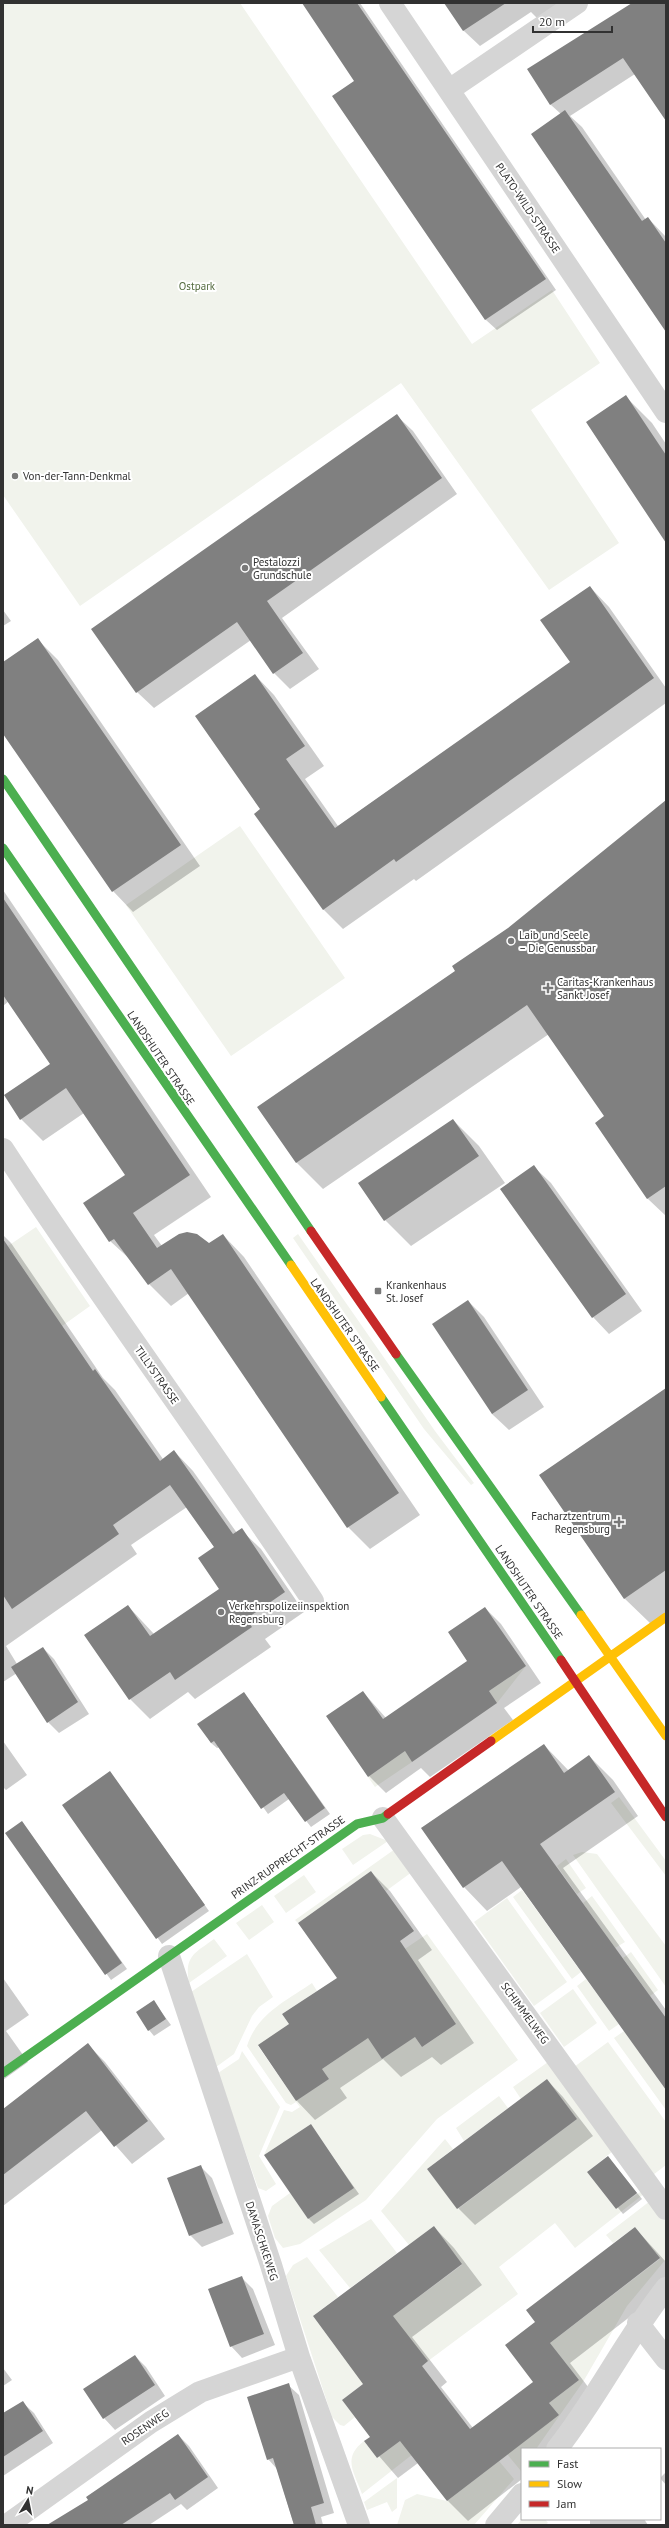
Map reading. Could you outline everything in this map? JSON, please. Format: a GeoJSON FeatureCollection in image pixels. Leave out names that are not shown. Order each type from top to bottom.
{"type":"FeatureCollection","features":[{"type":"Feature","properties":{"kind":"main road"},"geometry":{"type":"LineString","coordinates":[[3,780],[352,1290],[666,1736]]}},
{"type":"Feature","properties":{"kind":"main road","name":"LANDSHUTER STRASSE"},"geometry":{"type":"LineString","coordinates":[[3,848],[575,1681],[666,1816]]}},
{"type":"Feature","properties":{"kind":"main road","name":"PRINZ-RUPPRECHT-STRASSE"},"geometry":{"type":"LineString","coordinates":[[3,2073],[357,1824],[383,1818],[666,1617]]}},
{"type":"Feature","properties":{"kind":"street","name":"PLATO-WILD-STRASSE"},"geometry":{"type":"LineString","coordinates":[[390,3],[666,412]]}},
{"type":"Feature","properties":{"kind":"street"},"geometry":{"type":"LineString","coordinates":[[449,90],[577,3]]}},
{"type":"Feature","properties":{"kind":"street","name":"TILLYSTRASSE"},"geometry":{"type":"LineString","coordinates":[[3,1149],[92,1282],[252,1510],[313,1601]]}},
{"type":"Feature","properties":{"kind":"street","name":"SCHIMMELWEG"},"geometry":{"type":"LineString","coordinates":[[383,1818],[666,2209]]}},
{"type":"Feature","properties":{"kind":"street","name":"DAMASCHKEWEG"},"geometry":{"type":"LineString","coordinates":[[168,1956],[271,2265],[299,2358],[359,2525]]}},
{"type":"Feature","properties":{"kind":"street"},"geometry":{"type":"LineString","coordinates":[[558,2448],[582,2418],[638,2323],[666,2288]]}},
{"type":"Feature","properties":{"kind":"street"},"geometry":{"type":"LineString","coordinates":[[638,2323],[666,2359]]}},
{"type":"Feature","properties":{"kind":"street","name":"ROSENWEG"},"geometry":{"type":"LineString","coordinates":[[7,2525],[151,2422],[200,2392],[299,2358]]}},
{"type":"Feature","properties":{"kind":"street"},"geometry":{"type":"LineString","coordinates":[[496,2525],[521,2495]]}},
{"type":"Feature","properties":{"kind":"green space","name":"Ostpark"},"geometry":{"type":"Polygon","coordinates":[[[3,3],[240,3],[472,344],[552,290],[600,363],[531,410],[619,543],[549,590],[401,383],[80,606],[3,495],[3,3]]]}},
{"type":"Feature","properties":{"kind":"green space"},"geometry":{"type":"Polygon","coordinates":[[[240,826],[345,978],[231,1056],[126,905],[240,826]]]}},
{"type":"Feature","properties":{"kind":"green space"},"geometry":{"type":"Polygon","coordinates":[[[36,1227],[90,1306],[62,1326],[8,1246],[36,1227]]]}},
{"type":"Feature","properties":{"kind":"green space"},"geometry":{"type":"Polygon","coordinates":[[[298,1234],[435,1431],[474,1483],[471,1485],[424,1429],[293,1238],[298,1234]]]}},
{"type":"Feature","properties":{"kind":"green space"},"geometry":{"type":"Polygon","coordinates":[[[526,1666],[497,1703],[489,1691],[526,1666]]]}},
{"type":"Feature","properties":{"kind":"green space"},"geometry":{"type":"Polygon","coordinates":[[[405,1751],[412,1762],[375,1787],[368,1777],[405,1751]]]}},
{"type":"Feature","properties":{"kind":"green space"},"geometry":{"type":"Polygon","coordinates":[[[619,1797],[666,1861],[666,1876],[611,1803],[619,1797]]]}},
{"type":"Feature","properties":{"kind":"green space"},"geometry":{"type":"Polygon","coordinates":[[[370,1834],[388,1841],[353,1865],[342,1849],[363,1835],[370,1834]]]}},
{"type":"Feature","properties":{"kind":"green space"},"geometry":{"type":"Polygon","coordinates":[[[395,1849],[412,1872],[386,1891],[371,1871],[298,1923],[295,1920],[395,1849]]]}},
{"type":"Feature","properties":{"kind":"green space"},"geometry":{"type":"Polygon","coordinates":[[[582,1852],[597,1854],[666,1946],[666,1987],[573,1855],[582,1852]]]}},
{"type":"Feature","properties":{"kind":"green space"},"geometry":{"type":"Polygon","coordinates":[[[566,1859],[586,1888],[577,1894],[557,1866],[566,1859]]]}},
{"type":"Feature","properties":{"kind":"green space"},"geometry":{"type":"Polygon","coordinates":[[[304,1875],[316,1892],[286,1913],[274,1896],[304,1875]]]}},
{"type":"Feature","properties":{"kind":"green space"},"geometry":{"type":"Polygon","coordinates":[[[522,1890],[581,1972],[572,1979],[513,1897],[522,1890]]]}},
{"type":"Feature","properties":{"kind":"green space"},"geometry":{"type":"Polygon","coordinates":[[[592,1896],[625,1942],[615,1948],[583,1903],[592,1896]]]}},
{"type":"Feature","properties":{"kind":"green space"},"geometry":{"type":"Polygon","coordinates":[[[507,1898],[567,1982],[534,2006],[474,1922],[507,1898]]]}},
{"type":"Feature","properties":{"kind":"green space"},"geometry":{"type":"Polygon","coordinates":[[[262,1905],[274,1922],[249,1940],[236,1923],[262,1905]]]}},
{"type":"Feature","properties":{"kind":"green space"},"geometry":{"type":"Polygon","coordinates":[[[427,1934],[518,2060],[437,2119],[366,2200],[300,2244],[283,2248],[275,2238],[268,2216],[272,2206],[290,2193],[308,2219],[354,2188],[311,2124],[264,2155],[284,2110],[292,2112],[300,2107],[296,2102],[291,2105],[286,2103],[247,2046],[252,2035],[258,2025],[274,2009],[312,1983],[317,1991],[282,2014],[289,2024],[258,2046],[296,2101],[329,2079],[322,2069],[354,2047],[365,2033],[382,2059],[415,2037],[422,2047],[456,2024],[338,1994],[427,1934]]]}},
{"type":"Feature","properties":{"kind":"green space"},"geometry":{"type":"Polygon","coordinates":[[[214,1939],[227,1956],[189,1983],[188,1967],[192,1956],[214,1939]]]}},
{"type":"Feature","properties":{"kind":"green space"},"geometry":{"type":"Polygon","coordinates":[[[631,1952],[658,1990],[650,1996],[623,1958],[631,1952]]]}},
{"type":"Feature","properties":{"kind":"green space"},"geometry":{"type":"Polygon","coordinates":[[[247,1954],[273,1997],[259,2007],[252,2016],[234,2054],[216,2067],[191,1992],[247,1954]]]}},
{"type":"Feature","properties":{"kind":"green space"},"geometry":{"type":"Polygon","coordinates":[[[586,1979],[619,2024],[609,2031],[577,1986],[586,1979]]]}},
{"type":"Feature","properties":{"kind":"green space"},"geometry":{"type":"Polygon","coordinates":[[[573,1989],[597,2023],[564,2047],[540,2013],[573,1989]]]}},
{"type":"Feature","properties":{"kind":"green space"},"geometry":{"type":"Polygon","coordinates":[[[624,2031],[666,2090],[666,2110],[614,2038],[624,2031]]]}},
{"type":"Feature","properties":{"kind":"green space"},"geometry":{"type":"Polygon","coordinates":[[[608,2042],[666,2122],[666,2165],[653,2175],[574,2067],[608,2042]]]}},
{"type":"Feature","properties":{"kind":"green space"},"geometry":{"type":"Polygon","coordinates":[[[242,2051],[280,2107],[259,2156],[276,2184],[266,2191],[258,2188],[218,2073],[239,2059],[242,2051]]]}},
{"type":"Feature","properties":{"kind":"green space"},"geometry":{"type":"Polygon","coordinates":[[[548,2062],[613,2151],[587,2172],[616,2209],[643,2190],[645,2193],[575,2248],[555,2223],[499,2267],[518,2294],[428,2361],[414,2344],[342,2400],[355,2417],[344,2426],[340,2425],[332,2417],[286,2276],[293,2265],[307,2257],[338,2297],[313,2316],[341,2354],[462,2265],[434,2226],[409,2245],[381,2211],[445,2139],[453,2149],[427,2169],[458,2209],[577,2119],[547,2079],[521,2099],[513,2087],[548,2062]]]}},
{"type":"Feature","properties":{"kind":"green space"},"geometry":{"type":"Polygon","coordinates":[[[499,2096],[508,2108],[464,2141],[456,2128],[499,2096]]]}},
{"type":"Feature","properties":{"kind":"green space"},"geometry":{"type":"Polygon","coordinates":[[[650,2201],[666,2222],[666,2259],[627,2306],[583,2382],[537,2448],[521,2448],[521,2471],[507,2454],[559,2415],[549,2403],[579,2380],[550,2343],[660,2259],[635,2227],[613,2243],[606,2235],[650,2201]]]}},
{"type":"Feature","properties":{"kind":"green space"},"geometry":{"type":"Polygon","coordinates":[[[371,2219],[397,2253],[350,2288],[319,2250],[371,2219]]]}},
{"type":"Feature","properties":{"kind":"green space"},"geometry":{"type":"Polygon","coordinates":[[[450,2403],[460,2417],[362,2494],[352,2466],[353,2453],[357,2447],[364,2441],[377,2458],[450,2403]]]}},
{"type":"Feature","properties":{"kind":"green space"},"geometry":{"type":"Polygon","coordinates":[[[499,2461],[514,2479],[474,2525],[397,2525],[405,2500],[417,2494],[447,2501],[499,2461]]]}},
{"type":"Feature","properties":{"kind":"green space"},"geometry":{"type":"Polygon","coordinates":[[[397,2478],[397,2508],[392,2512],[387,2502],[367,2510],[364,2502],[397,2478]]]}},
{"type":"Feature","properties":{"kind":"green space"},"geometry":{"type":"Polygon","coordinates":[[[521,2520],[546,2520],[548,2523],[545,2525],[517,2525],[521,2520]]]}},
{"type":"Feature","properties":{"kind":"building"},"geometry":{"type":"Polygon","coordinates":[[[302,3],[357,3],[546,279],[485,320],[332,96],[354,81],[302,3]]]}},
{"type":"Feature","properties":{"kind":"building"},"geometry":{"type":"Polygon","coordinates":[[[444,3],[506,3],[463,31],[444,3]]]}},
{"type":"Feature","properties":{"kind":"building"},"geometry":{"type":"Polygon","coordinates":[[[632,3],[666,3],[666,121],[623,58],[550,105],[527,69],[632,3]]]}},
{"type":"Feature","properties":{"kind":"building"},"geometry":{"type":"Polygon","coordinates":[[[565,110],[642,221],[648,217],[666,243],[666,332],[531,134],[565,110]]]}},
{"type":"Feature","properties":{"kind":"building"},"geometry":{"type":"Polygon","coordinates":[[[626,395],[666,455],[666,543],[586,422],[626,395]]]}},
{"type":"Feature","properties":{"kind":"building","name":"Pestalozzi Grundschule"},"geometry":{"type":"Polygon","coordinates":[[[397,414],[442,478],[267,601],[303,653],[273,674],[237,622],[136,693],[91,629],[397,414]]]}},
{"type":"Feature","properties":{"kind":"building"},"geometry":{"type":"Polygon","coordinates":[[[590,586],[654,678],[396,862],[394,859],[323,910],[254,814],[260,809],[195,716],[255,674],[305,746],[286,759],[335,828],[570,662],[540,620],[590,586]]]}},
{"type":"Feature","properties":{"kind":"building"},"geometry":{"type":"Polygon","coordinates":[[[38,638],[181,845],[112,892],[3,734],[3,662],[38,638]]]}},
{"type":"Feature","properties":{"kind":"building","name":"Caritas-Krankenhaus Sankt Josef"},"geometry":{"type":"Polygon","coordinates":[[[666,800],[666,1186],[647,1199],[595,1123],[604,1116],[527,1005],[296,1163],[257,1107],[455,971],[452,966],[508,928],[666,800]]]}},
{"type":"Feature","properties":{"kind":"building"},"geometry":{"type":"Polygon","coordinates":[[[3,898],[190,1175],[133,1213],[157,1248],[179,1234],[187,1232],[197,1234],[209,1243],[223,1234],[399,1493],[347,1528],[171,1269],[148,1285],[114,1239],[109,1242],[83,1203],[125,1175],[66,1088],[20,1120],[4,1095],[50,1064],[3,995],[3,898]]]}},
{"type":"Feature","properties":{"kind":"building"},"geometry":{"type":"Polygon","coordinates":[[[453,1119],[479,1156],[384,1221],[358,1183],[453,1119]]]}},
{"type":"Feature","properties":{"kind":"building"},"geometry":{"type":"Polygon","coordinates":[[[534,1165],[626,1294],[592,1318],[500,1189],[534,1165]]]}},
{"type":"Feature","properties":{"kind":"building"},"geometry":{"type":"Polygon","coordinates":[[[3,1239],[93,1371],[95,1369],[160,1461],[174,1450],[233,1534],[242,1528],[285,1592],[246,1619],[252,1627],[175,1680],[170,1672],[129,1700],[84,1635],[128,1605],[150,1636],[219,1589],[198,1558],[214,1547],[170,1485],[113,1525],[119,1534],[12,1609],[3,1595],[3,1239]]]}},
{"type":"Feature","properties":{"kind":"building"},"geometry":{"type":"Polygon","coordinates":[[[468,1300],[528,1390],[492,1414],[432,1324],[468,1300]]]}},
{"type":"Feature","properties":{"kind":"building","name":"Facharztzentrum Regensburg"},"geometry":{"type":"Polygon","coordinates":[[[666,1388],[666,1570],[624,1599],[539,1475],[666,1388]]]}},
{"type":"Feature","properties":{"kind":"building"},"geometry":{"type":"Polygon","coordinates":[[[485,1607],[526,1666],[489,1691],[497,1703],[412,1762],[405,1751],[368,1777],[326,1716],[363,1691],[383,1719],[467,1661],[448,1632],[485,1607]]]}},
{"type":"Feature","properties":{"kind":"building"},"geometry":{"type":"Polygon","coordinates":[[[43,1647],[78,1702],[47,1723],[11,1667],[43,1647]]]}},
{"type":"Feature","properties":{"kind":"building"},"geometry":{"type":"Polygon","coordinates":[[[244,1692],[325,1808],[305,1822],[284,1793],[261,1809],[214,1741],[211,1743],[197,1724],[244,1692]]]}},
{"type":"Feature","properties":{"kind":"building"},"geometry":{"type":"Polygon","coordinates":[[[544,1744],[564,1773],[589,1755],[615,1792],[540,1844],[666,2018],[666,2090],[502,1861],[463,1888],[421,1828],[544,1744]]]}},
{"type":"Feature","properties":{"kind":"building"},"geometry":{"type":"Polygon","coordinates":[[[110,1771],[205,1905],[156,1939],[62,1805],[110,1771]]]}},
{"type":"Feature","properties":{"kind":"building"},"geometry":{"type":"Polygon","coordinates":[[[22,1821],[122,1963],[105,1975],[5,1833],[22,1821]]]}},
{"type":"Feature","properties":{"kind":"building"},"geometry":{"type":"Polygon","coordinates":[[[371,1871],[414,1931],[400,1941],[456,2024],[422,2047],[415,2037],[382,2059],[368,2038],[322,2069],[329,2079],[296,2101],[258,2045],[289,2024],[282,2014],[337,1978],[298,1923],[371,1871]]]}},
{"type":"Feature","properties":{"kind":"building"},"geometry":{"type":"Polygon","coordinates":[[[154,2000],[166,2019],[148,2031],[136,2012],[154,2000]]]}},
{"type":"Feature","properties":{"kind":"building"},"geometry":{"type":"Polygon","coordinates":[[[88,2043],[148,2121],[114,2147],[86,2111],[3,2175],[3,2109],[88,2043]]]}},
{"type":"Feature","properties":{"kind":"building"},"geometry":{"type":"Polygon","coordinates":[[[547,2079],[577,2119],[457,2209],[427,2169],[547,2079]]]}},
{"type":"Feature","properties":{"kind":"building"},"geometry":{"type":"Polygon","coordinates":[[[311,2124],[354,2188],[308,2219],[264,2155],[311,2124]]]}},
{"type":"Feature","properties":{"kind":"building"},"geometry":{"type":"Polygon","coordinates":[[[608,2156],[637,2193],[616,2209],[587,2172],[608,2156]]]}},
{"type":"Feature","properties":{"kind":"building"},"geometry":{"type":"Polygon","coordinates":[[[201,2165],[223,2223],[189,2236],[167,2178],[201,2165]]]}},
{"type":"Feature","properties":{"kind":"building"},"geometry":{"type":"Polygon","coordinates":[[[434,2226],[462,2264],[393,2316],[428,2361],[422,2366],[470,2429],[533,2382],[505,2345],[535,2322],[526,2310],[635,2227],[660,2258],[550,2343],[579,2380],[549,2403],[559,2415],[447,2501],[400,2441],[377,2458],[364,2441],[370,2437],[342,2400],[363,2384],[313,2316],[434,2226]]]}},
{"type":"Feature","properties":{"kind":"building"},"geometry":{"type":"Polygon","coordinates":[[[242,2276],[264,2334],[230,2347],[208,2289],[242,2276]]]}},
{"type":"Feature","properties":{"kind":"building"},"geometry":{"type":"Polygon","coordinates":[[[135,2355],[155,2385],[103,2419],[83,2389],[135,2355]]]}},
{"type":"Feature","properties":{"kind":"building"},"geometry":{"type":"Polygon","coordinates":[[[289,2383],[324,2503],[311,2507],[316,2525],[294,2525],[273,2458],[267,2460],[247,2397],[289,2383]]]}},
{"type":"Feature","properties":{"kind":"building"},"geometry":{"type":"Polygon","coordinates":[[[23,2401],[43,2431],[3,2457],[3,2413],[23,2401]]]}},
{"type":"Feature","properties":{"kind":"building"},"geometry":{"type":"Polygon","coordinates":[[[178,2434],[208,2477],[175,2500],[170,2493],[121,2525],[47,2525],[88,2500],[86,2497],[178,2434]]]}},
{"type":"Feature","properties":{"kind":"traffic: fast"},"geometry":{"type":"LineString","coordinates":[[3,779],[311,1231]]}},
{"type":"Feature","properties":{"kind":"traffic: fast"},"geometry":{"type":"LineString","coordinates":[[3,848],[291,1265]]}},
{"type":"Feature","properties":{"kind":"traffic: fast"},"geometry":{"type":"LineString","coordinates":[[396,1354],[581,1615]]}},
{"type":"Feature","properties":{"kind":"traffic: fast"},"geometry":{"type":"LineString","coordinates":[[381,1397],[561,1660]]}},
{"type":"Feature","properties":{"kind":"traffic: fast"},"geometry":{"type":"LineString","coordinates":[[3,2073],[357,1824],[383,1818],[388,1814]]}},
{"type":"Feature","properties":{"kind":"traffic: slow"},"geometry":{"type":"LineString","coordinates":[[291,1265],[381,1397]]}},
{"type":"Feature","properties":{"kind":"traffic: slow"},"geometry":{"type":"LineString","coordinates":[[581,1615],[666,1736]]}},
{"type":"Feature","properties":{"kind":"traffic: slow"},"geometry":{"type":"LineString","coordinates":[[491,1741],[666,1617]]}},
{"type":"Feature","properties":{"kind":"traffic: jam"},"geometry":{"type":"LineString","coordinates":[[311,1231],[396,1354]]}},
{"type":"Feature","properties":{"kind":"traffic: jam"},"geometry":{"type":"LineString","coordinates":[[561,1660],[666,1817]]}},
{"type":"Feature","properties":{"kind":"traffic: jam"},"geometry":{"type":"LineString","coordinates":[[388,1814],[491,1741]]}},
{"type":"Feature","properties":{"kind":"place","name":"Von-der-Tann-Denkmal"},"geometry":{"type":"Point","coordinates":[15,476]}},
{"type":"Feature","properties":{"kind":"place","name":"Pestalozzi Grundschule"},"geometry":{"type":"Point","coordinates":[245,568]}},
{"type":"Feature","properties":{"kind":"place","name":"Laib und Seele – Die Genussbar"},"geometry":{"type":"Point","coordinates":[511,941]}},
{"type":"Feature","properties":{"kind":"place","name":"Caritas-Krankenhaus Sankt Josef"},"geometry":{"type":"Point","coordinates":[548,988]}},
{"type":"Feature","properties":{"kind":"place","name":"Krankenhaus St. Josef"},"geometry":{"type":"Point","coordinates":[378,1291]}},
{"type":"Feature","properties":{"kind":"place","name":"Facharztzentrum Regensburg"},"geometry":{"type":"Point","coordinates":[619,1522]}},
{"type":"Feature","properties":{"kind":"place","name":"Verkehrspolizeiinspektion Regensburg"},"geometry":{"type":"Point","coordinates":[221,1612]}}]}
